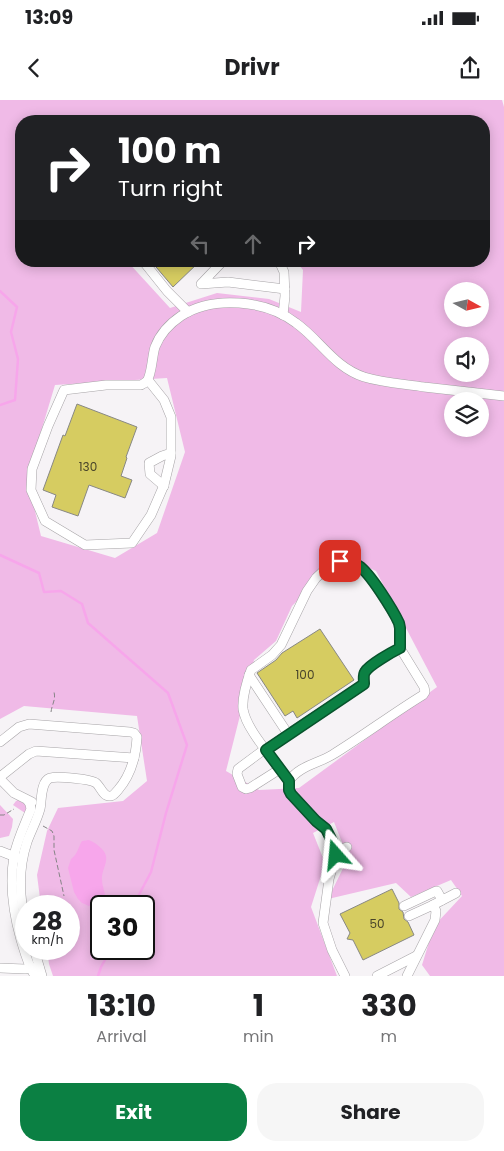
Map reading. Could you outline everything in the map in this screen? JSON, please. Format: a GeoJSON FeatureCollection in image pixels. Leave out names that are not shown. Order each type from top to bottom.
{"type":"FeatureCollection","features":[{"type":"Feature","properties":{"kind":"street"},"geometry":{"type":"LineString","coordinates":[[148,267],[188,312]]}},
{"type":"Feature","properties":{"kind":"street"},"geometry":{"type":"LineString","coordinates":[[217,267],[201,284],[228,282],[285,289]]}},
{"type":"Feature","properties":{"kind":"street"},"geometry":{"type":"LineString","coordinates":[[282,267],[284,272],[285,289],[283,315]]}},
{"type":"Feature","properties":{"kind":"street"},"geometry":{"type":"LineString","coordinates":[[148,380],[164,400],[171,417],[171,453],[164,486],[151,515],[132,543],[85,545],[45,520],[31,490],[32,469],[64,390],[106,385],[141,385],[148,380],[154,348],[160,336],[169,324],[199,307],[236,302],[276,311],[296,322],[345,369],[364,376],[393,383],[504,396]]}},
{"type":"Feature","properties":{"kind":"street"},"geometry":{"type":"LineString","coordinates":[[164,486],[150,474],[149,463],[171,453]]}},
{"type":"Feature","properties":{"kind":"street"},"geometry":{"type":"LineString","coordinates":[[289,781],[300,770],[330,757],[424,694],[424,687],[400,648],[399,623],[371,578],[357,564],[346,561],[336,562],[321,572],[307,590],[279,648],[252,669],[243,700],[244,713],[249,726],[289,781],[291,794],[326,829],[333,842],[336,851],[329,879],[323,923],[332,950],[345,976]]}},
{"type":"Feature","properties":{"kind":"street"},"geometry":{"type":"LineString","coordinates":[[280,768],[246,789],[242,787],[237,774],[238,769],[266,749],[364,684],[365,671],[400,648]]}},
{"type":"Feature","properties":{"kind":"street"},"geometry":{"type":"LineString","coordinates":[[249,675],[288,734]]}},
{"type":"Feature","properties":{"kind":"street"},"geometry":{"type":"LineString","coordinates":[[0,742],[19,727],[29,724],[131,732],[137,736],[134,758],[132,767],[125,780],[111,796],[106,795],[94,781],[50,778],[47,780],[39,800],[32,802],[14,793],[0,778],[29,754],[36,751],[134,758]]}},
{"type":"Feature","properties":{"kind":"street"},"geometry":{"type":"LineString","coordinates":[[21,895],[18,858],[40,811],[41,794]]}},
{"type":"Feature","properties":{"kind":"street"},"geometry":{"type":"LineString","coordinates":[[28,801],[30,809],[12,879],[14,912],[22,944],[36,972]]}},
{"type":"Feature","properties":{"kind":"street"},"geometry":{"type":"LineString","coordinates":[[336,851],[347,848]]}},
{"type":"Feature","properties":{"kind":"street"},"geometry":{"type":"LineString","coordinates":[[0,851],[18,858]]}},
{"type":"Feature","properties":{"kind":"street"},"geometry":{"type":"LineString","coordinates":[[404,906],[436,890],[442,900]]}},
{"type":"Feature","properties":{"kind":"street"},"geometry":{"type":"LineString","coordinates":[[409,916],[456,893]]}},
{"type":"Feature","properties":{"kind":"street"},"geometry":{"type":"LineString","coordinates":[[410,975],[416,956],[435,920],[436,911],[432,905]]}},
{"type":"Feature","properties":{"kind":"street"},"geometry":{"type":"LineString","coordinates":[[377,976],[416,956]]}},
{"type":"Feature","properties":{"kind":"street"},"geometry":{"type":"LineString","coordinates":[[0,968],[36,972]]}},
{"type":"Feature","properties":{"kind":"path"},"geometry":{"type":"LineString","coordinates":[[51,712],[56,698],[54,692]]}},
{"type":"Feature","properties":{"kind":"path"},"geometry":{"type":"LineString","coordinates":[[0,815],[4,815],[14,809]]}},
{"type":"Feature","properties":{"kind":"path"},"geometry":{"type":"LineString","coordinates":[[39,823],[52,831],[54,836],[54,850],[64,895]]}},
{"type":"Feature","properties":{"kind":"shaded area"},"geometry":{"type":"Polygon","coordinates":[[[0,100],[502,100],[504,107],[504,976],[430,976],[422,965],[434,926],[462,896],[451,880],[411,897],[396,883],[328,899],[348,858],[334,822],[313,833],[325,863],[311,907],[337,976],[53,976],[48,960],[80,960],[80,895],[40,895],[37,875],[47,831],[58,808],[123,801],[147,781],[137,716],[24,706],[0,719],[0,100]],[[167,378],[55,385],[27,478],[41,536],[115,558],[157,533],[185,452],[167,378]],[[342,556],[292,606],[276,641],[254,660],[226,771],[259,790],[299,788],[437,687],[376,571],[342,556]]]}},
{"type":"Feature","properties":{"kind":"shaded area"},"geometry":{"type":"Polygon","coordinates":[[[18,800],[28,806],[25,813],[13,805],[18,800]]]}},
{"type":"Feature","properties":{"kind":"shaded area"},"geometry":{"type":"Polygon","coordinates":[[[0,805],[13,819],[9,836],[0,838],[0,805]]]}},
{"type":"Feature","properties":{"kind":"shaded area"},"geometry":{"type":"Polygon","coordinates":[[[89,840],[96,844],[102,849],[106,857],[102,876],[105,895],[90,895],[89,906],[82,903],[80,895],[76,895],[74,892],[68,868],[82,841],[89,840]]]}},
{"type":"Feature","properties":{"kind":"building"},"geometry":{"type":"Polygon","coordinates":[[[156,267],[194,267],[173,287],[156,267]]]}},
{"type":"Feature","properties":{"kind":"building"},"geometry":{"type":"Polygon","coordinates":[[[77,404],[137,427],[121,476],[132,480],[125,498],[89,485],[78,516],[52,507],[56,495],[43,490],[63,435],[65,436],[77,404]]]}},
{"type":"Feature","properties":{"kind":"building"},"geometry":{"type":"Polygon","coordinates":[[[320,629],[354,680],[297,718],[293,711],[285,716],[257,673],[276,660],[282,653],[320,629]]]}},
{"type":"Feature","properties":{"kind":"building"},"geometry":{"type":"Polygon","coordinates":[[[392,889],[399,903],[399,909],[403,912],[404,919],[408,922],[414,935],[363,960],[353,940],[347,939],[350,933],[340,914],[392,889]]]}},
{"type":"Feature","properties":{"kind":"waterway"},"geometry":{"type":"LineString","coordinates":[[0,291],[17,307],[11,332],[18,359],[15,400],[0,405]]}},
{"type":"Feature","properties":{"kind":"waterway"},"geometry":{"type":"LineString","coordinates":[[0,555],[39,573],[44,592],[61,591],[82,604],[88,623],[168,693],[187,745],[166,813],[151,872],[139,895]]}},
{"type":"Feature","properties":{"kind":"waterway"},"geometry":{"type":"LineString","coordinates":[[98,976],[105,960]]}},
{"type":"Feature","properties":{"kind":"route"},"geometry":{"type":"LineString","coordinates":[[336,855],[329,833],[291,794],[289,781],[266,750],[364,684],[365,671],[400,648],[399,623],[371,578],[357,564],[340,561]]}}]}
